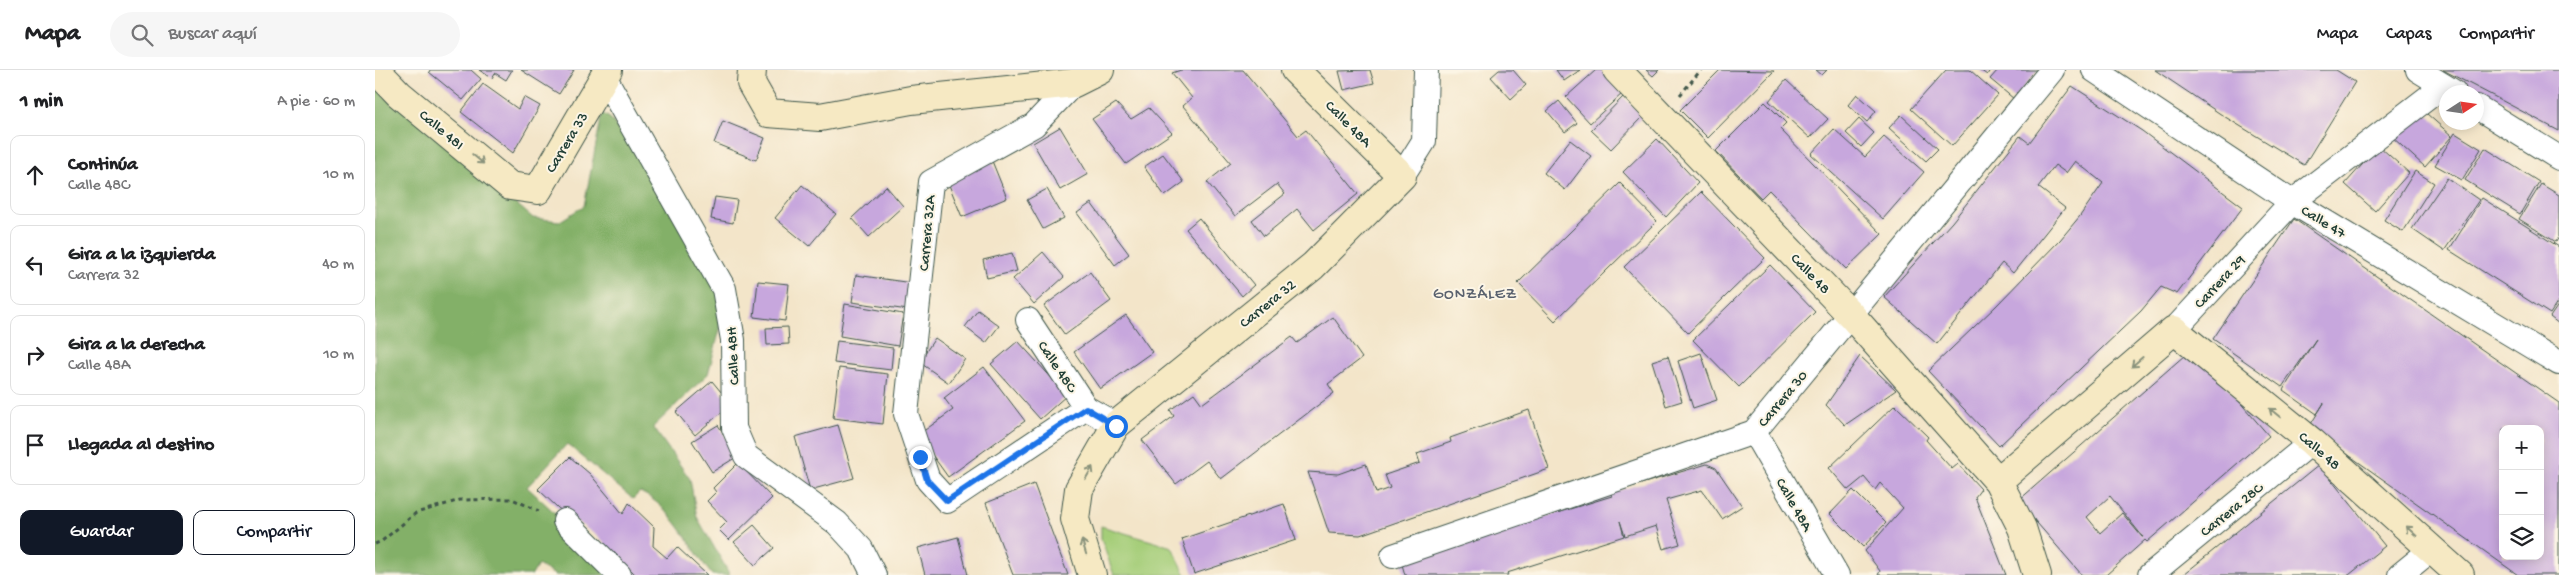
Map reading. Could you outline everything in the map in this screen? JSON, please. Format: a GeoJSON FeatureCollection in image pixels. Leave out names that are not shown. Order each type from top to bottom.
{"type":"FeatureCollection","features":[{"type":"Feature","properties":{"kind":"street","name":"Calle 48I"},"geometry":{"type":"LineString","coordinates":[[376,70],[399,94],[510,186]]}},
{"type":"Feature","properties":{"kind":"street","name":"Carrera 32A"},"geometry":{"type":"LineString","coordinates":[[752,70],[751,83],[768,113],[820,117],[911,100],[1074,83]]}},
{"type":"Feature","properties":{"kind":"street","name":"Carrera 32A"},"geometry":{"type":"LineString","coordinates":[[1086,408],[947,501],[927,480],[906,414],[931,182],[1034,125],[1074,83],[1100,70]]}},
{"type":"Feature","properties":{"kind":"street","name":"Calle 48A"},"geometry":{"type":"LineString","coordinates":[[1295,70],[1402,176]]}},
{"type":"Feature","properties":{"kind":"street","name":"Carrera 32"},"geometry":{"type":"LineString","coordinates":[[1092,575],[1075,519],[1079,489],[1116,426],[1313,266],[1402,176],[1425,141],[1426,70]]}},
{"type":"Feature","properties":{"kind":"street","name":"Calle 48"},"geometry":{"type":"LineString","coordinates":[[1617,70],[1851,316],[1998,481],[2022,528],[2037,575]]}},
{"type":"Feature","properties":{"kind":"street","name":"Carrera 30"},"geometry":{"type":"LineString","coordinates":[[1393,556],[1754,432],[2052,70]]}},
{"type":"Feature","properties":{"kind":"street","name":"Calle 47"},"geometry":{"type":"LineString","coordinates":[[2094,70],[2292,202],[2559,363]]}},
{"type":"Feature","properties":{"kind":"street"},"geometry":{"type":"LineString","coordinates":[[2418,70],[2442,85]]}},
{"type":"Feature","properties":{"kind":"street","name":"Carrera 33"},"geometry":{"type":"LineString","coordinates":[[510,186],[538,190],[606,74]]}},
{"type":"Feature","properties":{"kind":"street","name":"Calle 48H"},"geometry":{"type":"LineString","coordinates":[[606,74],[724,289],[733,340],[734,428],[746,456],[837,523],[861,549],[873,575]]}},
{"type":"Feature","properties":{"kind":"street","name":"Carrera 29"},"geometry":{"type":"LineString","coordinates":[[1998,481],[2174,330],[2292,202],[2439,96]]}},
{"type":"Feature","properties":{"kind":"street"},"geometry":{"type":"LineString","coordinates":[[2484,110],[2559,158]]}},
{"type":"Feature","properties":{"kind":"street","name":"Calle 48C"},"geometry":{"type":"LineString","coordinates":[[1028,320],[1086,408],[1116,426]]}},
{"type":"Feature","properties":{"kind":"street","name":"Calle 48"},"geometry":{"type":"LineString","coordinates":[[2174,330],[2312,442],[2461,575]]}},
{"type":"Feature","properties":{"kind":"street","name":"Calle 48A"},"geometry":{"type":"LineString","coordinates":[[1754,432],[1837,575]]}},
{"type":"Feature","properties":{"kind":"street","name":"Carrera 28C"},"geometry":{"type":"LineString","coordinates":[[2150,575],[2312,442]]}},
{"type":"Feature","properties":{"kind":"street"},"geometry":{"type":"LineString","coordinates":[[565,522],[619,575]]}},
{"type":"Feature","properties":{"kind":"street"},"geometry":{"type":"LineString","coordinates":[[2400,575],[2432,549]]}},
{"type":"Feature","properties":{"kind":"path"},"geometry":{"type":"LineString","coordinates":[[375,544],[416,513],[460,500],[512,498],[565,522]]}},
{"type":"Feature","properties":{"kind":"green space"},"geometry":{"type":"Polygon","coordinates":[[[375,84],[533,218],[560,221],[584,206],[602,113],[611,119],[647,171],[719,295],[723,318],[708,374],[653,427],[690,479],[697,517],[730,575],[712,575],[672,518],[662,508],[640,492],[633,499],[567,444],[527,487],[622,575],[555,575],[538,565],[532,575],[375,575],[375,84]]]}},
{"type":"Feature","properties":{"kind":"green space"},"geometry":{"type":"Polygon","coordinates":[[[1101,526],[1172,547],[1186,575],[1114,575],[1101,539],[1101,526]]]}},
{"type":"Feature","properties":{"kind":"building"},"geometry":{"type":"Polygon","coordinates":[[[430,70],[471,70],[481,79],[463,100],[429,72],[430,70]]]}},
{"type":"Feature","properties":{"kind":"building"},"geometry":{"type":"Polygon","coordinates":[[[479,70],[512,70],[506,80],[495,73],[492,78],[479,70]]]}},
{"type":"Feature","properties":{"kind":"building"},"geometry":{"type":"Polygon","coordinates":[[[521,70],[574,70],[559,94],[521,70]]]}},
{"type":"Feature","properties":{"kind":"building"},"geometry":{"type":"Polygon","coordinates":[[[1181,70],[1243,70],[1298,136],[1306,130],[1358,194],[1314,230],[1297,209],[1264,236],[1252,220],[1285,194],[1277,184],[1235,216],[1207,182],[1231,163],[1183,106],[1192,98],[1172,73],[1181,70]]]}},
{"type":"Feature","properties":{"kind":"building"},"geometry":{"type":"Polygon","coordinates":[[[1370,70],[1374,83],[1344,90],[1339,71],[1370,70]]]}},
{"type":"Feature","properties":{"kind":"building"},"geometry":{"type":"Polygon","coordinates":[[[1499,70],[1513,70],[1526,85],[1511,99],[1491,77],[1499,70]]]}},
{"type":"Feature","properties":{"kind":"building"},"geometry":{"type":"Polygon","coordinates":[[[1556,70],[1580,70],[1564,81],[1556,70]]]}},
{"type":"Feature","properties":{"kind":"building"},"geometry":{"type":"Polygon","coordinates":[[[1596,70],[1601,70],[1623,93],[1590,123],[1566,97],[1596,70]]]}},
{"type":"Feature","properties":{"kind":"building"},"geometry":{"type":"Polygon","coordinates":[[[1646,70],[1659,70],[1653,76],[1646,70]]]}},
{"type":"Feature","properties":{"kind":"building"},"geometry":{"type":"Polygon","coordinates":[[[1720,70],[1774,71],[1708,138],[1680,110],[1720,70]]]}},
{"type":"Feature","properties":{"kind":"building"},"geometry":{"type":"Polygon","coordinates":[[[1816,70],[1827,70],[1822,75],[1816,70]]]}},
{"type":"Feature","properties":{"kind":"building"},"geometry":{"type":"Polygon","coordinates":[[[1946,70],[1970,70],[1998,95],[1952,146],[1911,109],[1946,70]]]}},
{"type":"Feature","properties":{"kind":"building"},"geometry":{"type":"Polygon","coordinates":[[[1980,70],[1990,70],[1987,75],[1980,70]]]}},
{"type":"Feature","properties":{"kind":"building"},"geometry":{"type":"Polygon","coordinates":[[[1998,70],[2038,70],[2014,99],[1990,79],[1998,70]]]}},
{"type":"Feature","properties":{"kind":"building"},"geometry":{"type":"Polygon","coordinates":[[[2155,70],[2336,70],[2355,82],[2304,165],[2222,115],[2155,70]]]}},
{"type":"Feature","properties":{"kind":"building"},"geometry":{"type":"Polygon","coordinates":[[[2443,70],[2559,70],[2559,131],[2484,91],[2484,85],[2472,85],[2443,70]]]}},
{"type":"Feature","properties":{"kind":"building"},"geometry":{"type":"Polygon","coordinates":[[[1786,80],[1828,119],[1810,138],[1769,101],[1786,80]]]}},
{"type":"Feature","properties":{"kind":"building"},"geometry":{"type":"Polygon","coordinates":[[[483,84],[518,109],[524,97],[540,106],[513,153],[461,112],[483,84]]]}},
{"type":"Feature","properties":{"kind":"building"},"geometry":{"type":"Polygon","coordinates":[[[2072,86],[2142,131],[2243,207],[2177,294],[2161,287],[2141,311],[1999,446],[1928,371],[1996,306],[2060,240],[2080,216],[2103,183],[2075,161],[2066,173],[2055,165],[2038,187],[2065,208],[2013,273],[2002,263],[1937,344],[1884,297],[1952,222],[2020,136],[2029,143],[2072,86]]]}},
{"type":"Feature","properties":{"kind":"building"},"geometry":{"type":"Polygon","coordinates":[[[1857,94],[1876,111],[1867,122],[1848,105],[1857,94]]]}},
{"type":"Feature","properties":{"kind":"building"},"geometry":{"type":"Polygon","coordinates":[[[1623,97],[1643,116],[1611,149],[1591,130],[1623,97]]]}},
{"type":"Feature","properties":{"kind":"building"},"geometry":{"type":"Polygon","coordinates":[[[1559,101],[1577,123],[1565,132],[1547,111],[1559,101]]]}},
{"type":"Feature","properties":{"kind":"building"},"geometry":{"type":"Polygon","coordinates":[[[1765,102],[1786,123],[1780,129],[1882,234],[1846,269],[1769,190],[1761,198],[1716,151],[1765,102]]]}},
{"type":"Feature","properties":{"kind":"building"},"geometry":{"type":"Polygon","coordinates":[[[1116,103],[1131,119],[1149,108],[1172,133],[1126,164],[1092,119],[1116,103]]]}},
{"type":"Feature","properties":{"kind":"building"},"geometry":{"type":"Polygon","coordinates":[[[2418,106],[2439,125],[2439,130],[2445,130],[2452,136],[2425,167],[2391,136],[2418,106]]]}},
{"type":"Feature","properties":{"kind":"building"},"geometry":{"type":"Polygon","coordinates":[[[1901,115],[1938,149],[1926,161],[1889,128],[1901,115]]]}},
{"type":"Feature","properties":{"kind":"building"},"geometry":{"type":"Polygon","coordinates":[[[1859,119],[1874,133],[1861,147],[1846,133],[1859,119]]]}},
{"type":"Feature","properties":{"kind":"building"},"geometry":{"type":"Polygon","coordinates":[[[723,121],[765,138],[756,160],[714,143],[723,121]]]}},
{"type":"Feature","properties":{"kind":"building"},"geometry":{"type":"Polygon","coordinates":[[[1060,127],[1088,174],[1060,190],[1033,143],[1060,127]]]}},
{"type":"Feature","properties":{"kind":"building"},"geometry":{"type":"Polygon","coordinates":[[[1834,129],[1865,157],[1884,137],[1924,172],[1883,219],[1811,154],[1834,129]]]}},
{"type":"Feature","properties":{"kind":"building"},"geometry":{"type":"Polygon","coordinates":[[[2455,133],[2481,149],[2462,180],[2435,165],[2455,133]]]}},
{"type":"Feature","properties":{"kind":"building"},"geometry":{"type":"Polygon","coordinates":[[[1657,139],[1698,183],[1666,217],[1623,172],[1657,139]]]}},
{"type":"Feature","properties":{"kind":"building"},"geometry":{"type":"Polygon","coordinates":[[[1570,140],[1591,156],[1565,190],[1544,173],[1570,140]]]}},
{"type":"Feature","properties":{"kind":"building"},"geometry":{"type":"Polygon","coordinates":[[[2379,146],[2409,173],[2375,211],[2345,184],[2379,146]]]}},
{"type":"Feature","properties":{"kind":"building"},"geometry":{"type":"Polygon","coordinates":[[[2485,148],[2539,182],[2520,214],[2465,180],[2485,148]]]}},
{"type":"Feature","properties":{"kind":"building"},"geometry":{"type":"Polygon","coordinates":[[[1163,154],[1184,182],[1165,196],[1144,167],[1163,154]]]}},
{"type":"Feature","properties":{"kind":"building"},"geometry":{"type":"Polygon","coordinates":[[[992,161],[1007,198],[962,217],[947,180],[992,161]]]}},
{"type":"Feature","properties":{"kind":"building"},"geometry":{"type":"Polygon","coordinates":[[[2415,171],[2434,183],[2403,232],[2384,220],[2415,171]]]}},
{"type":"Feature","properties":{"kind":"building"},"geometry":{"type":"Polygon","coordinates":[[[2447,178],[2479,200],[2444,251],[2412,229],[2447,178]]]}},
{"type":"Feature","properties":{"kind":"building"},"geometry":{"type":"Polygon","coordinates":[[[1620,183],[1657,221],[1555,321],[1518,283],[1620,183]]]}},
{"type":"Feature","properties":{"kind":"building"},"geometry":{"type":"Polygon","coordinates":[[[2541,184],[2559,195],[2559,237],[2556,242],[2519,219],[2541,184]]]}},
{"type":"Feature","properties":{"kind":"building"},"geometry":{"type":"Polygon","coordinates":[[[802,185],[836,214],[809,246],[775,218],[802,185]]]}},
{"type":"Feature","properties":{"kind":"building"},"geometry":{"type":"Polygon","coordinates":[[[886,186],[903,206],[869,237],[852,218],[886,186]]]}},
{"type":"Feature","properties":{"kind":"building"},"geometry":{"type":"Polygon","coordinates":[[[1047,189],[1064,218],[1043,229],[1027,200],[1047,189]]]}},
{"type":"Feature","properties":{"kind":"building"},"geometry":{"type":"Polygon","coordinates":[[[1701,192],[1765,258],[1688,333],[1624,267],[1701,192]]]}},
{"type":"Feature","properties":{"kind":"building"},"geometry":{"type":"Polygon","coordinates":[[[715,197],[737,200],[733,223],[711,219],[715,197]]]}},
{"type":"Feature","properties":{"kind":"building"},"geometry":{"type":"Polygon","coordinates":[[[2482,198],[2559,247],[2559,300],[2550,314],[2449,250],[2482,198]]]}},
{"type":"Feature","properties":{"kind":"building"},"geometry":{"type":"Polygon","coordinates":[[[1091,203],[1129,254],[1115,265],[1077,213],[1091,203]]]}},
{"type":"Feature","properties":{"kind":"building"},"geometry":{"type":"Polygon","coordinates":[[[1199,218],[1254,285],[1242,296],[1186,229],[1199,218]]]}},
{"type":"Feature","properties":{"kind":"building"},"geometry":{"type":"Polygon","coordinates":[[[2294,219],[2559,403],[2559,575],[2518,575],[2309,427],[2324,403],[2317,414],[2283,390],[2316,339],[2282,387],[2213,339],[2294,219]]]}},
{"type":"Feature","properties":{"kind":"building"},"geometry":{"type":"Polygon","coordinates":[[[1043,252],[1064,277],[1034,304],[1013,279],[1043,252]]]}},
{"type":"Feature","properties":{"kind":"building"},"geometry":{"type":"Polygon","coordinates":[[[1012,253],[1017,271],[987,278],[983,260],[1012,253]]]}},
{"type":"Feature","properties":{"kind":"building"},"geometry":{"type":"Polygon","coordinates":[[[1770,265],[1815,312],[1739,387],[1693,340],[1770,265]]]}},
{"type":"Feature","properties":{"kind":"building"},"geometry":{"type":"Polygon","coordinates":[[[1090,272],[1111,301],[1065,335],[1044,306],[1090,272]]]}},
{"type":"Feature","properties":{"kind":"building"},"geometry":{"type":"Polygon","coordinates":[[[856,275],[912,283],[908,310],[852,302],[856,275]]]}},
{"type":"Feature","properties":{"kind":"building"},"geometry":{"type":"Polygon","coordinates":[[[758,281],[789,284],[785,321],[754,317],[758,281]]]}},
{"type":"Feature","properties":{"kind":"building"},"geometry":{"type":"Polygon","coordinates":[[[845,304],[903,314],[898,346],[840,336],[845,304]]]}},
{"type":"Feature","properties":{"kind":"building"},"geometry":{"type":"Polygon","coordinates":[[[2559,304],[2559,324],[2550,317],[2559,304]]]}},
{"type":"Feature","properties":{"kind":"building"},"geometry":{"type":"Polygon","coordinates":[[[978,310],[999,326],[986,343],[965,327],[978,310]]]}},
{"type":"Feature","properties":{"kind":"building"},"geometry":{"type":"Polygon","coordinates":[[[1126,315],[1152,352],[1100,389],[1074,352],[1126,315]]]}},
{"type":"Feature","properties":{"kind":"building"},"geometry":{"type":"Polygon","coordinates":[[[1333,317],[1362,358],[1328,384],[1334,393],[1221,479],[1207,461],[1176,484],[1142,440],[1174,416],[1170,410],[1194,393],[1202,404],[1292,337],[1297,343],[1333,317]]]}},
{"type":"Feature","properties":{"kind":"building"},"geometry":{"type":"Polygon","coordinates":[[[788,327],[789,344],[767,345],[766,328],[788,327]]]}},
{"type":"Feature","properties":{"kind":"building"},"geometry":{"type":"Polygon","coordinates":[[[935,338],[965,359],[949,383],[919,362],[935,338]]]}},
{"type":"Feature","properties":{"kind":"building"},"geometry":{"type":"Polygon","coordinates":[[[837,341],[893,348],[891,370],[834,363],[837,341]]]}},
{"type":"Feature","properties":{"kind":"building"},"geometry":{"type":"Polygon","coordinates":[[[1018,341],[1067,395],[1040,419],[991,364],[1018,341]]]}},
{"type":"Feature","properties":{"kind":"building"},"geometry":{"type":"Polygon","coordinates":[[[2193,348],[2269,436],[2106,575],[2082,575],[2018,501],[2193,348]],[[2110,496],[2087,517],[2100,533],[2122,513],[2143,537],[2110,496]]]}},
{"type":"Feature","properties":{"kind":"building"},"geometry":{"type":"Polygon","coordinates":[[[1701,353],[1717,400],[1693,408],[1678,361],[1701,353]]]}},
{"type":"Feature","properties":{"kind":"building"},"geometry":{"type":"Polygon","coordinates":[[[1668,356],[1682,401],[1666,406],[1652,361],[1668,356]]]}},
{"type":"Feature","properties":{"kind":"building"},"geometry":{"type":"Polygon","coordinates":[[[1860,356],[1896,390],[1845,425],[1826,405],[1860,356]]]}},
{"type":"Feature","properties":{"kind":"building"},"geometry":{"type":"Polygon","coordinates":[[[984,367],[1025,421],[948,477],[918,435],[953,410],[944,398],[984,367]]]}},
{"type":"Feature","properties":{"kind":"building"},"geometry":{"type":"Polygon","coordinates":[[[839,368],[888,374],[883,424],[833,418],[839,368]]]}},
{"type":"Feature","properties":{"kind":"building"},"geometry":{"type":"Polygon","coordinates":[[[712,381],[731,404],[695,435],[676,412],[712,381]]]}},
{"type":"Feature","properties":{"kind":"building"},"geometry":{"type":"Polygon","coordinates":[[[1895,405],[1928,437],[1926,440],[1952,469],[1958,464],[1981,489],[1975,497],[2006,575],[1878,575],[1880,571],[1865,551],[1903,508],[1880,483],[1875,490],[1864,477],[1848,490],[1829,468],[1895,405]]]}},
{"type":"Feature","properties":{"kind":"building"},"geometry":{"type":"Polygon","coordinates":[[[1529,410],[1549,469],[1360,535],[1329,533],[1308,472],[1338,474],[1366,464],[1376,493],[1390,488],[1385,475],[1420,463],[1417,454],[1451,442],[1450,438],[1529,410]]]}},
{"type":"Feature","properties":{"kind":"building"},"geometry":{"type":"Polygon","coordinates":[[[718,425],[738,456],[712,472],[692,441],[718,425]]]}},
{"type":"Feature","properties":{"kind":"building"},"geometry":{"type":"Polygon","coordinates":[[[838,425],[854,478],[810,490],[795,437],[838,425]]]}},
{"type":"Feature","properties":{"kind":"building"},"geometry":{"type":"Polygon","coordinates":[[[570,457],[590,474],[623,514],[629,503],[654,527],[653,546],[667,558],[677,547],[707,575],[636,575],[597,536],[558,508],[538,489],[570,457]]]}},
{"type":"Feature","properties":{"kind":"building"},"geometry":{"type":"Polygon","coordinates":[[[738,463],[772,498],[729,540],[719,530],[727,522],[707,501],[716,492],[713,488],[738,463]]]}},
{"type":"Feature","properties":{"kind":"building"},"geometry":{"type":"Polygon","coordinates":[[[1707,464],[1716,468],[1742,506],[1722,519],[1702,490],[1666,500],[1680,544],[1663,549],[1656,526],[1625,536],[1620,521],[1624,536],[1507,573],[1508,575],[1405,575],[1401,561],[1612,496],[1611,493],[1707,464]]]}},
{"type":"Feature","properties":{"kind":"building"},"geometry":{"type":"Polygon","coordinates":[[[2319,465],[2385,546],[2349,575],[2183,575],[2319,465]]]}},
{"type":"Feature","properties":{"kind":"building"},"geometry":{"type":"Polygon","coordinates":[[[1034,484],[1068,575],[1013,575],[995,528],[986,503],[1034,484]]]}},
{"type":"Feature","properties":{"kind":"building"},"geometry":{"type":"Polygon","coordinates":[[[1853,490],[1886,523],[1863,547],[1830,514],[1853,490]]]}},
{"type":"Feature","properties":{"kind":"building"},"geometry":{"type":"Polygon","coordinates":[[[1284,504],[1296,540],[1194,574],[1182,539],[1284,504]]]}},
{"type":"Feature","properties":{"kind":"building"},"geometry":{"type":"Polygon","coordinates":[[[754,525],[774,548],[755,565],[734,542],[754,525]]]}},
{"type":"Feature","properties":{"kind":"building"},"geometry":{"type":"Polygon","coordinates":[[[958,537],[968,575],[925,575],[918,548],[958,537]]]}},
{"type":"Feature","properties":{"kind":"district","name":"GONZÁLEZ"},"geometry":{"type":"Point","coordinates":[1475,292]}},
{"type":"Feature","properties":{"kind":"route"},"geometry":{"type":"LineString","coordinates":[[920,457],[927,480],[947,501],[1086,408],[1116,426]]}}]}
